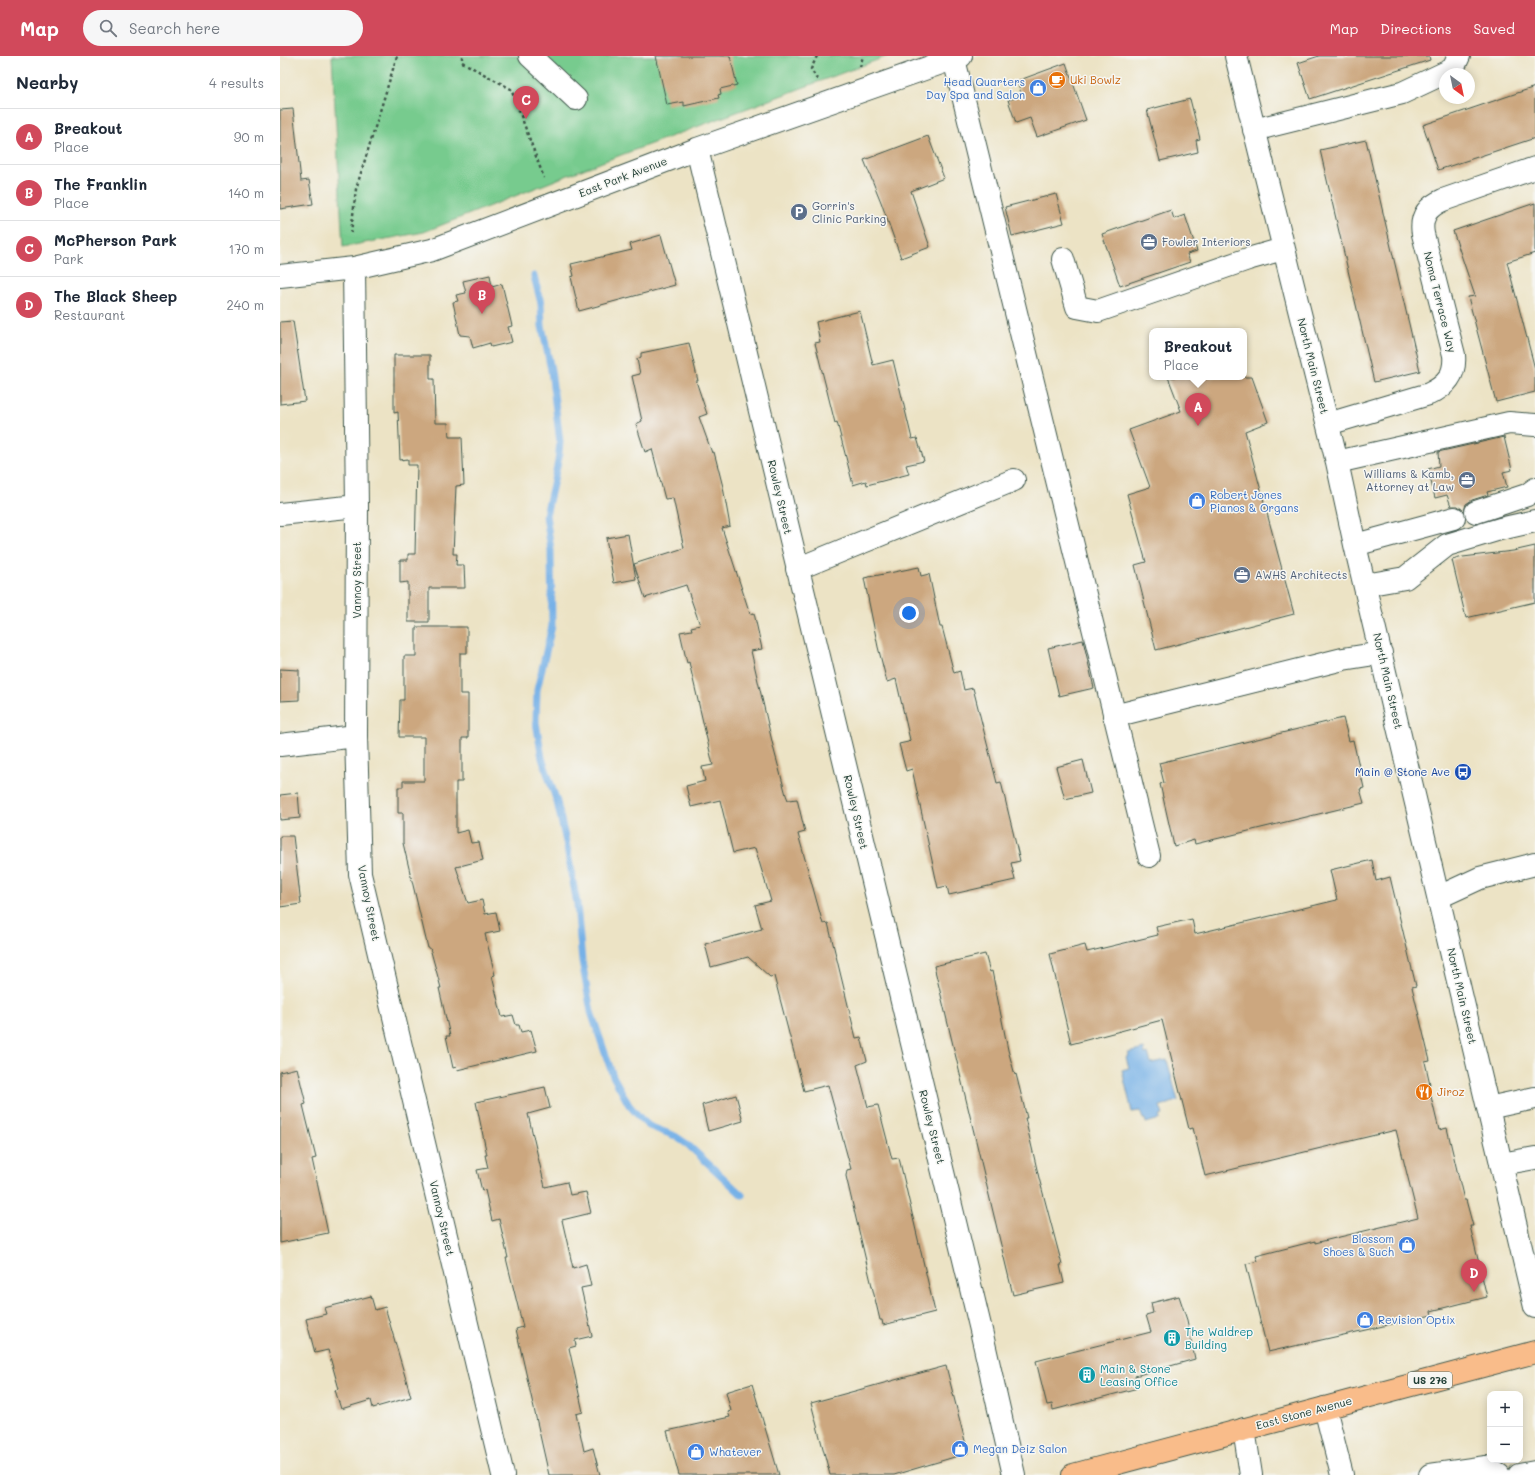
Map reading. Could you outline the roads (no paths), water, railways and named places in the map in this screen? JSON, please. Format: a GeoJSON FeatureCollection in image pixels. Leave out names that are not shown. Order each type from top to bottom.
{"type":"FeatureCollection","features":[{"type":"Feature","properties":{"kind":"highway","name":"East Stone Avenue"},"geometry":{"type":"LineString","coordinates":[[1073,1475],[1535,1352]]}},
{"type":"Feature","properties":{"kind":"street"},"geometry":{"type":"LineString","coordinates":[[530,56],[576,99]]}},
{"type":"Feature","properties":{"kind":"street","name":"North Main Street"},"geometry":{"type":"LineString","coordinates":[[1236,56],[1283,249],[1338,462],[1355,545],[1535,1306]]}},
{"type":"Feature","properties":{"kind":"street"},"geometry":{"type":"LineString","coordinates":[[1254,130],[1295,122],[1402,93],[1453,69],[1459,56]]}},
{"type":"Feature","properties":{"kind":"street"},"geometry":{"type":"LineString","coordinates":[[958,58],[1114,716],[1149,856]]}},
{"type":"Feature","properties":{"kind":"street","name":"East Park Avenue"},"geometry":{"type":"LineString","coordinates":[[280,276],[354,268],[432,250],[697,149],[958,58]]}},
{"type":"Feature","properties":{"kind":"street","name":"Rowley Street"},"geometry":{"type":"LineString","coordinates":[[697,149],[980,1326],[1014,1475]]}},
{"type":"Feature","properties":{"kind":"street","name":"Noma Terrace Way"},"geometry":{"type":"LineString","coordinates":[[1328,424],[1429,394],[1442,387],[1451,378],[1454,367],[1454,355],[1422,227],[1424,215],[1430,206],[1443,200],[1535,168]]}},
{"type":"Feature","properties":{"kind":"street"},"geometry":{"type":"LineString","coordinates":[[1063,259],[1077,306],[1098,311],[1248,259],[1283,249]]}},
{"type":"Feature","properties":{"kind":"street","name":"Vannoy Street"},"geometry":{"type":"LineString","coordinates":[[354,268],[357,506],[356,736],[360,874],[503,1475]]}},
{"type":"Feature","properties":{"kind":"street"},"geometry":{"type":"LineString","coordinates":[[1338,462],[1509,423],[1535,425]]}},
{"type":"Feature","properties":{"kind":"street"},"geometry":{"type":"LineString","coordinates":[[797,569],[1014,480]]}},
{"type":"Feature","properties":{"kind":"street"},"geometry":{"type":"LineString","coordinates":[[1476,512],[1531,492]]}},
{"type":"Feature","properties":{"kind":"street"},"geometry":{"type":"LineString","coordinates":[[280,514],[357,506]]}},
{"type":"Feature","properties":{"kind":"street"},"geometry":{"type":"LineString","coordinates":[[1355,545],[1454,518]]}},
{"type":"Feature","properties":{"kind":"street"},"geometry":{"type":"LineString","coordinates":[[1365,585],[1405,578],[1447,545],[1500,529],[1535,521]]}},
{"type":"Feature","properties":{"kind":"street"},"geometry":{"type":"LineString","coordinates":[[1114,716],[1343,659],[1381,653]]}},
{"type":"Feature","properties":{"kind":"street"},"geometry":{"type":"LineString","coordinates":[[280,745],[356,736]]}},
{"type":"Feature","properties":{"kind":"street"},"geometry":{"type":"LineString","coordinates":[[1439,897],[1480,878],[1535,864]]}},
{"type":"Feature","properties":{"kind":"street"},"geometry":{"type":"LineString","coordinates":[[1488,1108],[1535,1098]]}},
{"type":"Feature","properties":{"kind":"street"},"geometry":{"type":"LineString","coordinates":[[1501,1164],[1535,1158]]}},
{"type":"Feature","properties":{"kind":"street"},"geometry":{"type":"LineString","coordinates":[[1325,1408],[1342,1475]]}},
{"type":"Feature","properties":{"kind":"street"},"geometry":{"type":"LineString","coordinates":[[1244,1429],[1251,1475]]}},
{"type":"Feature","properties":{"kind":"street"},"geometry":{"type":"LineString","coordinates":[[1430,1475],[1486,1467],[1499,1475]]}},
{"type":"Feature","properties":{"kind":"street"},"geometry":{"type":"LineString","coordinates":[[1518,1475],[1535,1472]]}},
{"type":"Feature","properties":{"kind":"water"},"geometry":{"type":"Polygon","coordinates":[[[1144,1049],[1145,1054],[1148,1053],[1151,1063],[1167,1060],[1178,1101],[1160,1106],[1163,1115],[1159,1116],[1160,1119],[1146,1123],[1140,1111],[1132,1112],[1122,1070],[1129,1068],[1126,1057],[1129,1056],[1128,1053],[1144,1049]]]}},
{"type":"Feature","properties":{"kind":"waterway"},"geometry":{"type":"LineString","coordinates":[[534,276],[541,303],[542,326],[551,370],[560,442],[558,462],[546,515],[551,550],[552,626],[537,690],[536,722],[542,758],[557,802],[566,842],[577,904],[582,961],[591,1012],[613,1076],[629,1105],[649,1126],[675,1136],[687,1144],[742,1195]]}},
{"type":"Feature","properties":{"kind":"place","name":"Uki Bowlz"},"geometry":{"type":"Point","coordinates":[1057,80]}},
{"type":"Feature","properties":{"kind":"place","name":"Head Quarters Day Spa and Salon"},"geometry":{"type":"Point","coordinates":[1038,88]}},
{"type":"Feature","properties":{"kind":"place","name":"McPherson Park"},"geometry":{"type":"Point","coordinates":[526,119]}},
{"type":"Feature","properties":{"kind":"place","name":"Gorrin's Clinic Parking"},"geometry":{"type":"Point","coordinates":[799,212]}},
{"type":"Feature","properties":{"kind":"place","name":"Fowler Interiors"},"geometry":{"type":"Point","coordinates":[1149,242]}},
{"type":"Feature","properties":{"kind":"place","name":"The Franklin"},"geometry":{"type":"Point","coordinates":[482,314]}},
{"type":"Feature","properties":{"kind":"place","name":"Breakout"},"geometry":{"type":"Point","coordinates":[1198,426]}},
{"type":"Feature","properties":{"kind":"place","name":"Williams & Kamb, Attorney at Law"},"geometry":{"type":"Point","coordinates":[1467,480]}},
{"type":"Feature","properties":{"kind":"place","name":"Robert Jones Pianos & Organs"},"geometry":{"type":"Point","coordinates":[1197,501]}},
{"type":"Feature","properties":{"kind":"place","name":"AWHS Architects"},"geometry":{"type":"Point","coordinates":[1242,575]}},
{"type":"Feature","properties":{"kind":"place","name":"Main @ Stone Ave"},"geometry":{"type":"Point","coordinates":[1463,772]}},
{"type":"Feature","properties":{"kind":"place","name":"Jiroz"},"geometry":{"type":"Point","coordinates":[1424,1092]}},
{"type":"Feature","properties":{"kind":"place","name":"Blossom Shoes & Such"},"geometry":{"type":"Point","coordinates":[1407,1245]}},
{"type":"Feature","properties":{"kind":"place","name":"The Black Sheep"},"geometry":{"type":"Point","coordinates":[1474,1292]}},
{"type":"Feature","properties":{"kind":"place","name":"Revision Optix"},"geometry":{"type":"Point","coordinates":[1365,1320]}},
{"type":"Feature","properties":{"kind":"place","name":"The Waldrep Building"},"geometry":{"type":"Point","coordinates":[1172,1338]}},
{"type":"Feature","properties":{"kind":"place","name":"Main & Stone Leasing Office"},"geometry":{"type":"Point","coordinates":[1087,1375]}},
{"type":"Feature","properties":{"kind":"place","name":"Megan Deiz Salon"},"geometry":{"type":"Point","coordinates":[960,1449]}},
{"type":"Feature","properties":{"kind":"place","name":"Whatever"},"geometry":{"type":"Point","coordinates":[696,1452]}}]}
